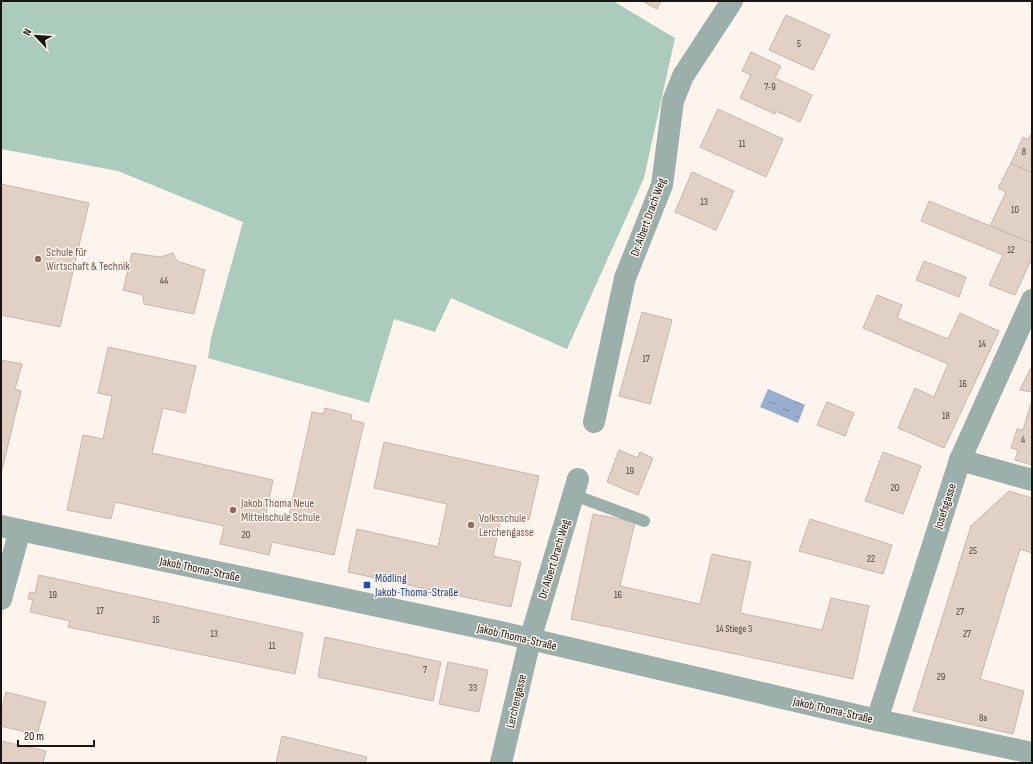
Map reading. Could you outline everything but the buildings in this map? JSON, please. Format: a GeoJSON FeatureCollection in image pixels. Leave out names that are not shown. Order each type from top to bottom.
{"type":"FeatureCollection","features":[{"type":"Feature","properties":{"kind":"street","name":"Dr. Albert Drach Weg"},"geometry":{"type":"LineString","coordinates":[[594,422],[625,278],[662,185],[673,100],[683,76],[732,1]]}},
{"type":"Feature","properties":{"kind":"street","name":"Josefsgasse"},"geometry":{"type":"LineString","coordinates":[[877,720],[960,460],[1032,300]]}},
{"type":"Feature","properties":{"kind":"street"},"geometry":{"type":"LineString","coordinates":[[960,460],[1032,480]]}},
{"type":"Feature","properties":{"kind":"street","name":"Dr. Albert Drach Weg"},"geometry":{"type":"LineString","coordinates":[[530,640],[576,487]]}},
{"type":"Feature","properties":{"kind":"street"},"geometry":{"type":"LineString","coordinates":[[1,599],[10,528]]}},
{"type":"Feature","properties":{"kind":"street","name":"Jakob Thoma-Straße"},"geometry":{"type":"LineString","coordinates":[[10,528],[530,640],[1032,754]]}},
{"type":"Feature","properties":{"kind":"street","name":"Lerchengasse"},"geometry":{"type":"LineString","coordinates":[[501,763],[530,640]]}},
{"type":"Feature","properties":{"kind":"lane"},"geometry":{"type":"LineString","coordinates":[[576,487],[644,521]]}},
{"type":"Feature","properties":{"kind":"green space"},"geometry":{"type":"Polygon","coordinates":[[[1,1],[613,1],[675,38],[644,178],[567,349],[451,298],[435,332],[394,319],[369,403],[208,358],[211,338],[243,222],[118,171],[1,149],[1,1]]]}},
{"type":"Feature","properties":{"kind":"water"},"geometry":{"type":"Polygon","coordinates":[[[768,389],[805,405],[798,423],[760,407],[768,389]]]}},
{"type":"Feature","properties":{"kind":"place","name":"Schule für Wirtschaft & Technik"},"geometry":{"type":"Point","coordinates":[38,259]}},
{"type":"Feature","properties":{"kind":"place","name":"Jakob Thoma Neue Mittelschule Schule"},"geometry":{"type":"Point","coordinates":[233,510]}},
{"type":"Feature","properties":{"kind":"place","name":"Volksschule Lerchengasse"},"geometry":{"type":"Point","coordinates":[471,525]}},
{"type":"Feature","properties":{"kind":"place","name":"Mödling Jakob-Thoma-Straße"},"geometry":{"type":"Point","coordinates":[367,585]}}]}
